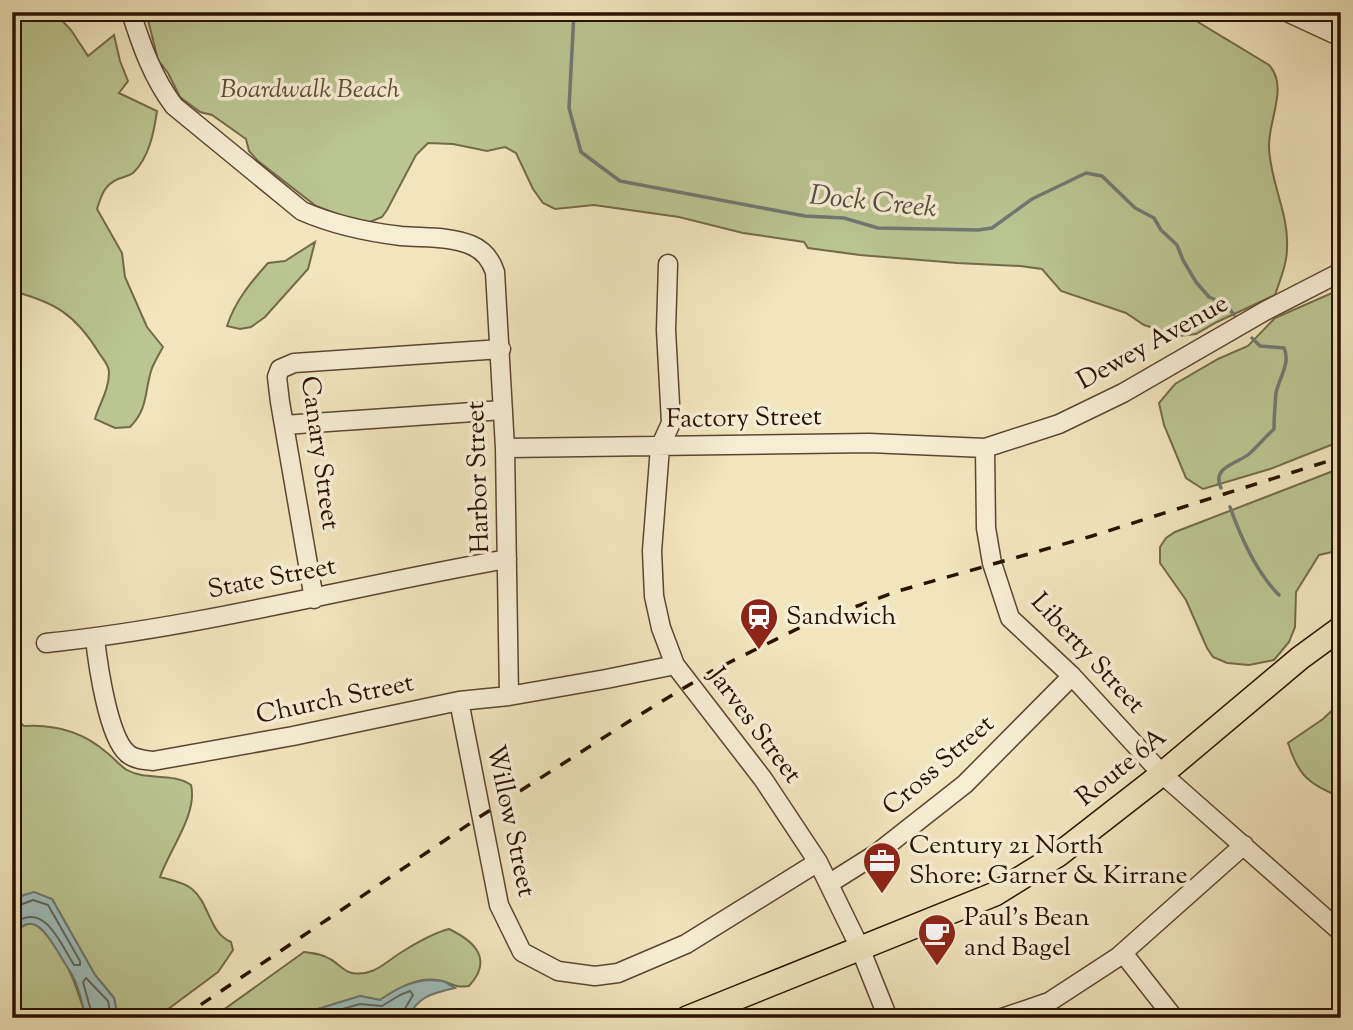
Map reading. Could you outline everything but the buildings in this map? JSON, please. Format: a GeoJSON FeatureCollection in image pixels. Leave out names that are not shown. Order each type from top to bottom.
{"type":"FeatureCollection","features":[{"type":"Feature","properties":{"kind":"main road","name":"Route 6A"},"geometry":{"type":"LineString","coordinates":[[687,1018],[995,894],[1058,855],[1163,774],[1300,658],[1341,628]]}},
{"type":"Feature","properties":{"kind":"street","name":"Harbor Street"},"geometry":{"type":"LineString","coordinates":[[131,12],[149,64],[174,106],[302,211],[326,222],[361,230],[457,240],[473,246],[488,258],[495,272],[501,349],[509,696]]}},
{"type":"Feature","properties":{"kind":"street"},"geometry":{"type":"LineString","coordinates":[[1287,12],[1341,37]]}},
{"type":"Feature","properties":{"kind":"street","name":"Jarves Street"},"geometry":{"type":"LineString","coordinates":[[668,264],[666,330],[671,424],[660,447],[653,531],[652,573],[659,621],[675,665],[763,779],[818,862],[860,948],[888,1018]]}},
{"type":"Feature","properties":{"kind":"street","name":"Dewey Avenue"},"geometry":{"type":"LineString","coordinates":[[985,448],[1059,424],[1112,398],[1341,272]]}},
{"type":"Feature","properties":{"kind":"street","name":"Canary Street"},"geometry":{"type":"LineString","coordinates":[[314,599],[284,425],[277,377],[280,369],[286,364],[501,349]]}},
{"type":"Feature","properties":{"kind":"street"},"geometry":{"type":"LineString","coordinates":[[284,425],[503,410]]}},
{"type":"Feature","properties":{"kind":"street","name":"Factory Street"},"geometry":{"type":"LineString","coordinates":[[505,448],[869,443],[985,448]]}},
{"type":"Feature","properties":{"kind":"street","name":"Liberty Street"},"geometry":{"type":"LineString","coordinates":[[985,448],[986,528],[992,563],[1010,618],[1073,676],[1163,774],[1341,932]]}},
{"type":"Feature","properties":{"kind":"street","name":"State Street"},"geometry":{"type":"LineString","coordinates":[[46,643],[95,639],[314,599],[410,576],[507,559]]}},
{"type":"Feature","properties":{"kind":"street","name":"Church Street"},"geometry":{"type":"LineString","coordinates":[[95,639],[113,729],[119,744],[127,754],[152,761],[230,748],[459,701],[509,696],[606,680],[675,665]]}},
{"type":"Feature","properties":{"kind":"street","name":"Cross Street"},"geometry":{"type":"LineString","coordinates":[[830,883],[876,854],[965,784],[1073,676]]}},
{"type":"Feature","properties":{"kind":"street","name":"Willow Street"},"geometry":{"type":"LineString","coordinates":[[459,701],[499,905],[522,952],[558,971],[595,976],[618,973],[686,944],[818,862]]}},
{"type":"Feature","properties":{"kind":"street"},"geometry":{"type":"LineString","coordinates":[[1002,1018],[1049,1002],[1123,953],[1244,845]]}},
{"type":"Feature","properties":{"kind":"street"},"geometry":{"type":"LineString","coordinates":[[1123,953],[1174,1018]]}},
{"type":"Feature","properties":{"kind":"green space"},"geometry":{"type":"Polygon","coordinates":[[[12,12],[54,12],[71,30],[88,56],[114,35],[128,81],[119,93],[157,111],[147,152],[139,167],[133,173],[113,181],[106,188],[97,209],[122,253],[125,277],[147,327],[163,347],[152,368],[143,406],[130,427],[115,428],[95,419],[108,385],[109,369],[82,329],[52,305],[12,291],[12,12]]]}},
{"type":"Feature","properties":{"kind":"green space","name":"Boardwalk Beach"},"geometry":{"type":"Polygon","coordinates":[[[146,12],[1189,12],[1198,22],[1269,65],[1275,74],[1278,93],[1269,147],[1287,235],[1285,266],[1275,295],[1196,334],[1179,336],[1144,325],[1126,313],[1061,291],[1042,269],[860,255],[808,248],[804,242],[743,233],[679,217],[594,205],[555,209],[543,203],[533,189],[516,153],[505,147],[487,151],[453,144],[428,143],[416,155],[382,217],[365,224],[316,206],[258,161],[249,151],[246,139],[180,97],[158,60],[146,12]]]}},
{"type":"Feature","properties":{"kind":"green space"},"geometry":{"type":"Polygon","coordinates":[[[315,242],[308,269],[265,317],[251,327],[240,329],[227,326],[239,300],[268,263],[285,261],[315,242]]]}},
{"type":"Feature","properties":{"kind":"green space"},"geometry":{"type":"Polygon","coordinates":[[[1341,289],[1341,441],[1270,469],[1203,489],[1186,478],[1164,425],[1159,403],[1175,384],[1218,359],[1248,346],[1275,318],[1341,289]]]}},
{"type":"Feature","properties":{"kind":"green space"},"geometry":{"type":"Polygon","coordinates":[[[1341,468],[1341,550],[1319,555],[1296,592],[1295,627],[1289,642],[1274,660],[1249,665],[1227,663],[1213,657],[1186,600],[1160,563],[1160,547],[1166,538],[1175,532],[1341,468]]]}},
{"type":"Feature","properties":{"kind":"green space"},"geometry":{"type":"Polygon","coordinates":[[[1341,702],[1341,797],[1306,778],[1288,743],[1323,719],[1341,702]]]}},
{"type":"Feature","properties":{"kind":"green space"},"geometry":{"type":"Polygon","coordinates":[[[12,716],[24,726],[47,726],[78,734],[134,773],[176,779],[191,785],[192,796],[187,820],[160,877],[181,883],[198,895],[218,932],[231,942],[233,950],[218,972],[156,1018],[118,1018],[114,998],[95,975],[52,899],[24,895],[12,903],[12,716]]]}},
{"type":"Feature","properties":{"kind":"green space"},"geometry":{"type":"Polygon","coordinates":[[[33,923],[60,953],[73,979],[86,1018],[12,1018],[12,939],[21,928],[33,923]]]}},
{"type":"Feature","properties":{"kind":"green space"},"geometry":{"type":"Polygon","coordinates":[[[449,929],[467,940],[478,953],[480,968],[469,986],[434,980],[417,981],[380,1000],[360,996],[289,1018],[212,1018],[304,952],[327,957],[349,972],[367,973],[420,941],[449,929]]]}},
{"type":"Feature","properties":{"kind":"water"},"geometry":{"type":"Polygon","coordinates":[[[34,892],[52,899],[95,975],[114,998],[118,1018],[86,1018],[74,978],[40,927],[26,924],[12,939],[12,903],[34,892]]]}},
{"type":"Feature","properties":{"kind":"water"},"geometry":{"type":"Polygon","coordinates":[[[443,981],[455,988],[422,1000],[407,1018],[289,1018],[360,996],[380,1000],[415,982],[443,981]]]}},
{"type":"Feature","properties":{"kind":"waterway","name":"Dock Creek"},"geometry":{"type":"LineString","coordinates":[[574,12],[569,108],[581,152],[620,181],[805,216],[844,218],[878,228],[978,230],[992,228],[1032,199],[1086,173],[1102,176],[1135,208],[1154,218],[1161,230],[1177,245],[1196,282],[1209,297],[1226,304],[1234,315]]}},
{"type":"Feature","properties":{"kind":"waterway","name":"Dock Creek"},"geometry":{"type":"LineString","coordinates":[[1221,488],[1219,475],[1222,471],[1249,454],[1274,429],[1276,393],[1286,354],[1284,348],[1260,346],[1252,338]]}},
{"type":"Feature","properties":{"kind":"waterway","name":"Dock Creek"},"geometry":{"type":"LineString","coordinates":[[1230,507],[1250,554],[1279,595]]}},
{"type":"Feature","properties":{"kind":"railway"},"geometry":{"type":"LineString","coordinates":[[181,1018],[481,816],[628,722],[712,671],[801,627],[898,591],[1092,536],[1341,457]]}},
{"type":"Feature","properties":{"kind":"place","name":"Sandwich"},"geometry":{"type":"Point","coordinates":[759,651]}},
{"type":"Feature","properties":{"kind":"place","name":"Century 21 North Shore: Garner & Kirrane"},"geometry":{"type":"Point","coordinates":[882,895]}},
{"type":"Feature","properties":{"kind":"place","name":"Paul's Bean and Bagel"},"geometry":{"type":"Point","coordinates":[937,967]}}]}
